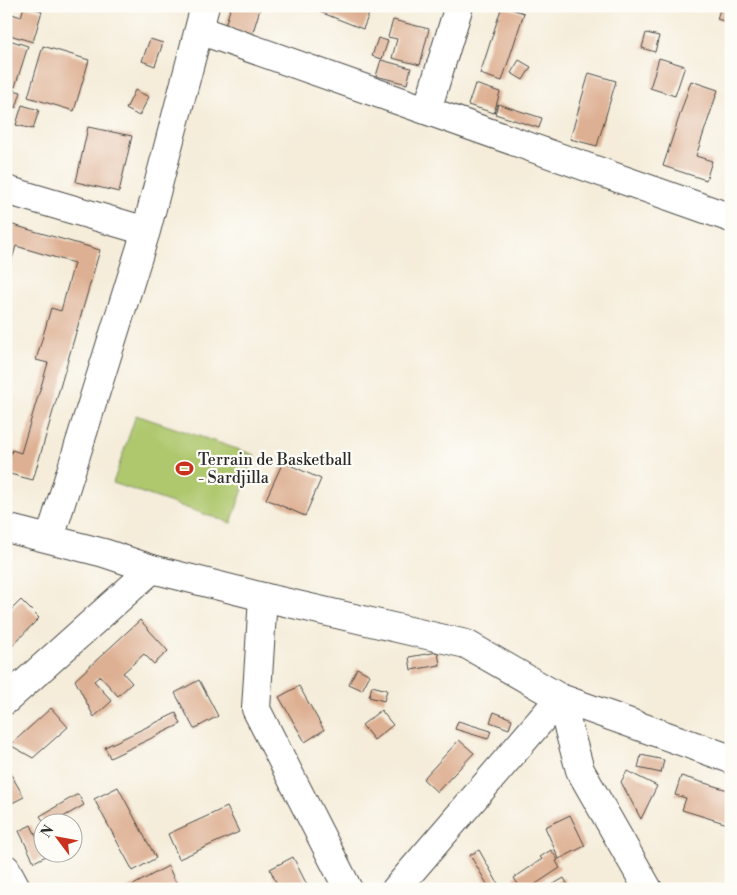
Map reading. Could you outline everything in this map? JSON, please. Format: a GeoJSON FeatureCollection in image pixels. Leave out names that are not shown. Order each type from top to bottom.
{"type":"FeatureCollection","features":[{"type":"Feature","properties":{"kind":"street"},"geometry":{"type":"LineString","coordinates":[[427,110],[459,6]]}},
{"type":"Feature","properties":{"kind":"street"},"geometry":{"type":"LineString","coordinates":[[50,538],[146,231],[202,18],[427,110],[731,218]]}},
{"type":"Feature","properties":{"kind":"street"},"geometry":{"type":"LineString","coordinates":[[6,190],[146,231]]}},
{"type":"Feature","properties":{"kind":"street"},"geometry":{"type":"LineString","coordinates":[[6,528],[50,538],[152,569],[262,597],[466,644],[560,698],[731,759]]}},
{"type":"Feature","properties":{"kind":"street"},"geometry":{"type":"LineString","coordinates":[[6,700],[152,569]]}},
{"type":"Feature","properties":{"kind":"street"},"geometry":{"type":"LineString","coordinates":[[262,597],[256,709],[348,889]]}},
{"type":"Feature","properties":{"kind":"street"},"geometry":{"type":"LineString","coordinates":[[396,889],[560,698]]}},
{"type":"Feature","properties":{"kind":"street"},"geometry":{"type":"LineString","coordinates":[[560,698],[580,770],[648,889]]}},
{"type":"Feature","properties":{"kind":"street"},"geometry":{"type":"LineString","coordinates":[[6,869],[17,889]]}},
{"type":"Feature","properties":{"kind":"green space","name":"Terrain de Basketball - Sardjilla"},"geometry":{"type":"Polygon","coordinates":[[[136,415],[255,455],[231,523],[113,483],[136,415]]]}},
{"type":"Feature","properties":{"kind":"building"},"geometry":{"type":"Polygon","coordinates":[[[24,6],[42,11],[33,42],[6,34],[9,13],[21,17],[24,6]]]}},
{"type":"Feature","properties":{"kind":"building"},"geometry":{"type":"Polygon","coordinates":[[[231,6],[261,6],[252,35],[225,26],[231,6]]]}},
{"type":"Feature","properties":{"kind":"building"},"geometry":{"type":"Polygon","coordinates":[[[323,6],[350,6],[369,14],[363,29],[320,12],[323,6]]]}},
{"type":"Feature","properties":{"kind":"building"},"geometry":{"type":"Polygon","coordinates":[[[502,6],[524,13],[502,81],[480,74],[502,6]]]}},
{"type":"Feature","properties":{"kind":"building"},"geometry":{"type":"Polygon","coordinates":[[[721,6],[731,6],[731,23],[717,19],[721,6]]]}},
{"type":"Feature","properties":{"kind":"building"},"geometry":{"type":"Polygon","coordinates":[[[393,20],[429,29],[420,65],[392,58],[397,39],[388,37],[393,20]]]}},
{"type":"Feature","properties":{"kind":"building"},"geometry":{"type":"Polygon","coordinates":[[[646,33],[659,36],[655,52],[642,48],[646,33]]]}},
{"type":"Feature","properties":{"kind":"building"},"geometry":{"type":"Polygon","coordinates":[[[378,38],[388,41],[382,59],[372,56],[378,38]]]}},
{"type":"Feature","properties":{"kind":"building"},"geometry":{"type":"Polygon","coordinates":[[[6,39],[28,46],[15,87],[6,84],[6,39]]]}},
{"type":"Feature","properties":{"kind":"building"},"geometry":{"type":"Polygon","coordinates":[[[150,39],[163,43],[155,66],[142,61],[150,39]]]}},
{"type":"Feature","properties":{"kind":"building"},"geometry":{"type":"Polygon","coordinates":[[[43,46],[89,60],[74,111],[28,97],[43,46]]]}},
{"type":"Feature","properties":{"kind":"building"},"geometry":{"type":"Polygon","coordinates":[[[659,58],[685,66],[675,96],[650,88],[659,58]]]}},
{"type":"Feature","properties":{"kind":"building"},"geometry":{"type":"Polygon","coordinates":[[[381,60],[411,68],[407,84],[376,76],[381,60]]]}},
{"type":"Feature","properties":{"kind":"building"},"geometry":{"type":"Polygon","coordinates":[[[519,60],[531,67],[523,80],[511,73],[519,60]]]}},
{"type":"Feature","properties":{"kind":"building"},"geometry":{"type":"Polygon","coordinates":[[[589,73],[616,81],[597,146],[570,139],[589,73]]]}},
{"type":"Feature","properties":{"kind":"building"},"geometry":{"type":"Polygon","coordinates":[[[691,81],[718,90],[696,156],[712,161],[706,180],[663,166],[691,81]]]}},
{"type":"Feature","properties":{"kind":"building"},"geometry":{"type":"Polygon","coordinates":[[[475,84],[500,92],[494,113],[468,105],[475,84]]]}},
{"type":"Feature","properties":{"kind":"building"},"geometry":{"type":"Polygon","coordinates":[[[6,88],[21,92],[16,108],[6,105],[6,88]]]}},
{"type":"Feature","properties":{"kind":"building"},"geometry":{"type":"Polygon","coordinates":[[[135,90],[149,97],[139,116],[126,109],[135,90]]]}},
{"type":"Feature","properties":{"kind":"building"},"geometry":{"type":"Polygon","coordinates":[[[498,104],[542,118],[539,128],[495,114],[498,104]]]}},
{"type":"Feature","properties":{"kind":"building"},"geometry":{"type":"Polygon","coordinates":[[[22,105],[39,110],[33,129],[16,125],[22,105]]]}},
{"type":"Feature","properties":{"kind":"building"},"geometry":{"type":"Polygon","coordinates":[[[88,127],[132,136],[119,192],[76,182],[88,127]]]}},
{"type":"Feature","properties":{"kind":"building"},"geometry":{"type":"Polygon","coordinates":[[[6,223],[100,250],[33,480],[6,473],[6,469],[12,450],[21,453],[48,363],[36,360],[51,308],[61,311],[74,263],[16,246],[6,279],[6,223]]]}},
{"type":"Feature","properties":{"kind":"building"},"geometry":{"type":"Polygon","coordinates":[[[283,462],[321,479],[305,516],[266,499],[283,462]]]}},
{"type":"Feature","properties":{"kind":"building"},"geometry":{"type":"Polygon","coordinates":[[[21,600],[39,618],[6,652],[6,615],[21,600]]]}},
{"type":"Feature","properties":{"kind":"building"},"geometry":{"type":"Polygon","coordinates":[[[140,620],[168,651],[154,664],[144,654],[123,673],[132,683],[118,696],[100,676],[94,681],[112,701],[94,717],[75,680],[140,620]]]}},
{"type":"Feature","properties":{"kind":"building"},"geometry":{"type":"Polygon","coordinates":[[[438,652],[440,665],[411,670],[409,657],[438,652]]]}},
{"type":"Feature","properties":{"kind":"building"},"geometry":{"type":"Polygon","coordinates":[[[357,668],[370,675],[362,690],[349,684],[357,668]]]}},
{"type":"Feature","properties":{"kind":"building"},"geometry":{"type":"Polygon","coordinates":[[[199,680],[218,716],[194,729],[175,693],[199,680]]]}},
{"type":"Feature","properties":{"kind":"building"},"geometry":{"type":"Polygon","coordinates":[[[299,686],[324,730],[305,742],[279,697],[299,686]]]}},
{"type":"Feature","properties":{"kind":"building"},"geometry":{"type":"Polygon","coordinates":[[[372,686],[387,690],[384,701],[369,697],[372,686]]]}},
{"type":"Feature","properties":{"kind":"building"},"geometry":{"type":"Polygon","coordinates":[[[51,708],[68,727],[33,758],[10,745],[51,708]]]}},
{"type":"Feature","properties":{"kind":"building"},"geometry":{"type":"Polygon","coordinates":[[[381,710],[393,725],[374,740],[362,725],[381,710]]]}},
{"type":"Feature","properties":{"kind":"building"},"geometry":{"type":"Polygon","coordinates":[[[494,712],[512,719],[509,729],[490,722],[494,712]]]}},
{"type":"Feature","properties":{"kind":"building"},"geometry":{"type":"Polygon","coordinates":[[[176,713],[181,724],[110,758],[105,747],[176,713]]]}},
{"type":"Feature","properties":{"kind":"building"},"geometry":{"type":"Polygon","coordinates":[[[458,721],[491,731],[488,739],[455,729],[458,721]]]}},
{"type":"Feature","properties":{"kind":"building"},"geometry":{"type":"Polygon","coordinates":[[[459,740],[474,753],[437,792],[423,779],[459,740]]]}},
{"type":"Feature","properties":{"kind":"building"},"geometry":{"type":"Polygon","coordinates":[[[641,755],[664,760],[661,773],[638,768],[641,755]]]}},
{"type":"Feature","properties":{"kind":"building"},"geometry":{"type":"Polygon","coordinates":[[[6,766],[24,797],[12,803],[6,793],[6,766]]]}},
{"type":"Feature","properties":{"kind":"building"},"geometry":{"type":"Polygon","coordinates":[[[627,771],[657,786],[641,819],[621,782],[627,771]]]}},
{"type":"Feature","properties":{"kind":"building"},"geometry":{"type":"Polygon","coordinates":[[[681,776],[731,791],[731,825],[682,810],[686,798],[675,795],[681,776]]]}},
{"type":"Feature","properties":{"kind":"building"},"geometry":{"type":"Polygon","coordinates":[[[118,787],[156,858],[133,871],[94,799],[118,787]]]}},
{"type":"Feature","properties":{"kind":"building"},"geometry":{"type":"Polygon","coordinates":[[[78,794],[84,805],[72,812],[47,812],[78,794]]]}},
{"type":"Feature","properties":{"kind":"building"},"geometry":{"type":"Polygon","coordinates":[[[227,807],[239,832],[179,859],[168,834],[227,807]]]}},
{"type":"Feature","properties":{"kind":"building"},"geometry":{"type":"Polygon","coordinates":[[[570,815],[585,846],[559,859],[545,827],[570,815]]]}},
{"type":"Feature","properties":{"kind":"building"},"geometry":{"type":"Polygon","coordinates":[[[31,825],[32,858],[19,831],[31,825]]]}},
{"type":"Feature","properties":{"kind":"building"},"geometry":{"type":"Polygon","coordinates":[[[479,850],[501,889],[490,889],[470,855],[479,850]]]}},
{"type":"Feature","properties":{"kind":"building"},"geometry":{"type":"Polygon","coordinates":[[[551,850],[558,860],[556,861],[560,868],[528,889],[521,889],[514,878],[542,859],[540,857],[551,850]]]}},
{"type":"Feature","properties":{"kind":"building"},"geometry":{"type":"Polygon","coordinates":[[[293,857],[309,889],[279,889],[270,869],[293,857]]]}},
{"type":"Feature","properties":{"kind":"building"},"geometry":{"type":"Polygon","coordinates":[[[168,866],[179,889],[126,889],[168,866]]]}},
{"type":"Feature","properties":{"kind":"building"},"geometry":{"type":"Polygon","coordinates":[[[564,878],[570,889],[545,889],[564,878]]]}},
{"type":"Feature","properties":{"kind":"place","name":"Terrain de Basketball - Sardjilla"},"geometry":{"type":"Point","coordinates":[184,469]}}]}
